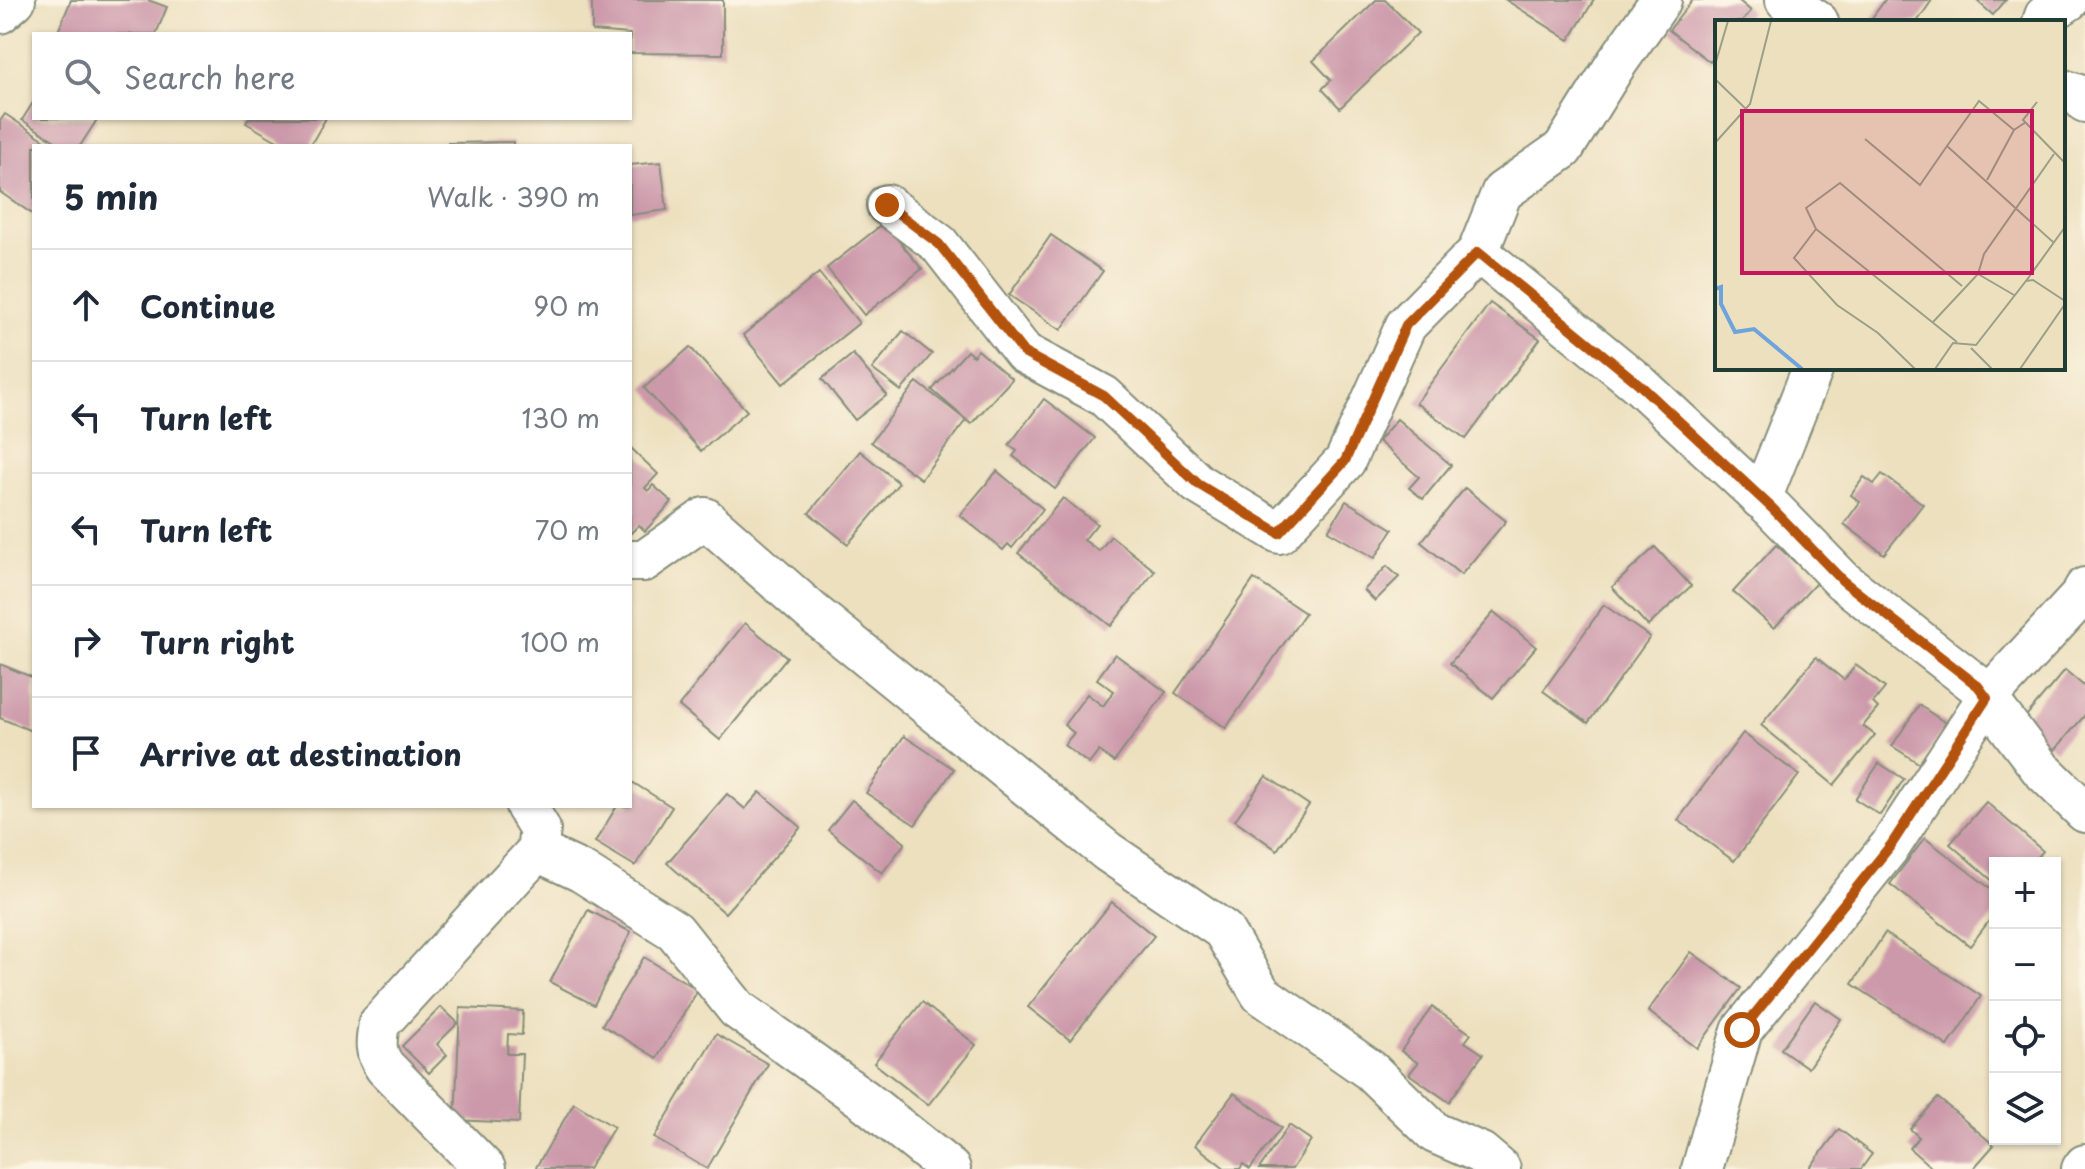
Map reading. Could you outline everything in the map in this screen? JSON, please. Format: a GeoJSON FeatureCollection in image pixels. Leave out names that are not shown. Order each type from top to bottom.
{"type":"FeatureCollection","features":[{"type":"Feature","properties":{"kind":"street"},"geometry":{"type":"LineString","coordinates":[[0,13],[15,0]]}},
{"type":"Feature","properties":{"kind":"street"},"geometry":{"type":"LineString","coordinates":[[887,205],[939,244],[1024,353],[1104,396],[1198,484],[1279,533],[1345,461],[1406,325],[1478,252],[1502,192],[1563,149],[1616,64],[1661,0]]}},
{"type":"Feature","properties":{"kind":"street"},"geometry":{"type":"LineString","coordinates":[[1786,0],[1815,20]]}},
{"type":"Feature","properties":{"kind":"street"},"geometry":{"type":"LineString","coordinates":[[2044,20],[2069,0]]}},
{"type":"Feature","properties":{"kind":"street"},"geometry":{"type":"LineString","coordinates":[[2065,91],[2079,95],[2085,102]]}},
{"type":"Feature","properties":{"kind":"street"},"geometry":{"type":"LineString","coordinates":[[1478,252],[1639,384],[1843,581],[1978,686],[2041,769],[2085,812]]}},
{"type":"Feature","properties":{"kind":"street"},"geometry":{"type":"LineString","coordinates":[[1761,499],[1812,370]]}},
{"type":"Feature","properties":{"kind":"street"},"geometry":{"type":"LineString","coordinates":[[632,561],[644,561],[705,518],[812,612],[1096,843],[1223,930],[1261,994],[1370,1070],[1435,1133],[1481,1153],[1500,1169]]}},
{"type":"Feature","properties":{"kind":"street"},"geometry":{"type":"LineString","coordinates":[[1702,1169],[1742,1030],[1891,845],[1987,698],[2085,588]]}},
{"type":"Feature","properties":{"kind":"street"},"geometry":{"type":"LineString","coordinates":[[485,1169],[385,1067],[375,1045],[379,1024],[537,851],[540,829],[527,808]]}},
{"type":"Feature","properties":{"kind":"street"},"geometry":{"type":"LineString","coordinates":[[537,851],[582,872],[675,931],[737,1009],[863,1099],[950,1169]]}},
{"type":"Feature","properties":{"kind":"building"},"geometry":{"type":"Polygon","coordinates":[[[71,0],[148,0],[167,7],[157,32],[58,32],[71,0]]]}},
{"type":"Feature","properties":{"kind":"building"},"geometry":{"type":"Polygon","coordinates":[[[592,0],[723,0],[723,54],[632,53],[632,32],[592,31],[592,0]]]}},
{"type":"Feature","properties":{"kind":"building"},"geometry":{"type":"Polygon","coordinates":[[[1376,0],[1385,0],[1418,33],[1340,108],[1322,89],[1331,80],[1313,61],[1376,0]]]}},
{"type":"Feature","properties":{"kind":"building"},"geometry":{"type":"Polygon","coordinates":[[[1506,0],[1594,0],[1569,40],[1506,0]]]}},
{"type":"Feature","properties":{"kind":"building"},"geometry":{"type":"Polygon","coordinates":[[[1693,0],[1738,0],[1751,11],[1744,20],[1715,20],[1715,56],[1710,62],[1669,30],[1693,0]]]}},
{"type":"Feature","properties":{"kind":"building"},"geometry":{"type":"Polygon","coordinates":[[[1885,0],[1932,0],[1918,20],[1870,20],[1885,0]]]}},
{"type":"Feature","properties":{"kind":"building"},"geometry":{"type":"Polygon","coordinates":[[[1976,0],[2006,0],[1993,15],[1976,0]]]}},
{"type":"Feature","properties":{"kind":"building"},"geometry":{"type":"Polygon","coordinates":[[[32,104],[32,120],[97,120],[81,144],[60,144],[22,120],[32,104]]]}},
{"type":"Feature","properties":{"kind":"building"},"geometry":{"type":"Polygon","coordinates":[[[5,114],[51,144],[32,144],[32,214],[0,192],[0,121],[5,114]]]}},
{"type":"Feature","properties":{"kind":"building"},"geometry":{"type":"Polygon","coordinates":[[[248,120],[325,120],[311,144],[283,144],[246,123],[248,120]]]}},
{"type":"Feature","properties":{"kind":"building"},"geometry":{"type":"Polygon","coordinates":[[[513,142],[513,144],[448,144],[513,142]]]}},
{"type":"Feature","properties":{"kind":"building"},"geometry":{"type":"Polygon","coordinates":[[[661,162],[667,210],[632,215],[632,165],[661,162]]]}},
{"type":"Feature","properties":{"kind":"building"},"geometry":{"type":"Polygon","coordinates":[[[884,223],[922,269],[864,315],[827,268],[884,223]]]}},
{"type":"Feature","properties":{"kind":"building"},"geometry":{"type":"Polygon","coordinates":[[[1051,235],[1103,271],[1061,330],[1009,295],[1051,235]]]}},
{"type":"Feature","properties":{"kind":"building"},"geometry":{"type":"Polygon","coordinates":[[[819,273],[859,323],[783,384],[743,335],[819,273]]]}},
{"type":"Feature","properties":{"kind":"building"},"geometry":{"type":"Polygon","coordinates":[[[1490,303],[1540,339],[1466,439],[1416,403],[1490,303]]]}},
{"type":"Feature","properties":{"kind":"building"},"geometry":{"type":"Polygon","coordinates":[[[903,331],[932,354],[901,391],[872,369],[903,331]]]}},
{"type":"Feature","properties":{"kind":"building"},"geometry":{"type":"Polygon","coordinates":[[[690,347],[747,411],[701,451],[644,388],[690,347]]]}},
{"type":"Feature","properties":{"kind":"building"},"geometry":{"type":"Polygon","coordinates":[[[978,350],[1012,379],[971,424],[932,390],[967,351],[973,356],[978,350]]]}},
{"type":"Feature","properties":{"kind":"building"},"geometry":{"type":"Polygon","coordinates":[[[853,354],[887,395],[855,420],[822,379],[853,354]]]}},
{"type":"Feature","properties":{"kind":"building"},"geometry":{"type":"Polygon","coordinates":[[[917,382],[966,420],[921,479],[871,442],[917,382]]]}},
{"type":"Feature","properties":{"kind":"building"},"geometry":{"type":"Polygon","coordinates":[[[1044,399],[1095,438],[1055,489],[1013,456],[1017,451],[1009,445],[1044,399]]]}},
{"type":"Feature","properties":{"kind":"building"},"geometry":{"type":"Polygon","coordinates":[[[1397,419],[1451,465],[1423,499],[1409,488],[1419,477],[1378,441],[1397,419]]]}},
{"type":"Feature","properties":{"kind":"building"},"geometry":{"type":"Polygon","coordinates":[[[632,449],[658,474],[645,488],[648,491],[653,485],[672,502],[645,531],[639,525],[632,532],[632,449]]]}},
{"type":"Feature","properties":{"kind":"building"},"geometry":{"type":"Polygon","coordinates":[[[860,451],[899,483],[848,544],[809,513],[860,451]]]}},
{"type":"Feature","properties":{"kind":"building"},"geometry":{"type":"Polygon","coordinates":[[[997,471],[1043,509],[1012,548],[1008,544],[1003,550],[960,515],[997,471]]]}},
{"type":"Feature","properties":{"kind":"building"},"geometry":{"type":"Polygon","coordinates":[[[1882,474],[1923,504],[1884,554],[1844,524],[1860,502],[1851,495],[1864,477],[1874,484],[1882,474]]]}},
{"type":"Feature","properties":{"kind":"building"},"geometry":{"type":"Polygon","coordinates":[[[1465,488],[1506,521],[1461,575],[1421,542],[1465,488]]]}},
{"type":"Feature","properties":{"kind":"building"},"geometry":{"type":"Polygon","coordinates":[[[1063,498],[1097,524],[1084,540],[1099,551],[1111,536],[1155,571],[1111,626],[1018,553],[1063,498]]]}},
{"type":"Feature","properties":{"kind":"building"},"geometry":{"type":"Polygon","coordinates":[[[1346,501],[1393,529],[1375,558],[1328,531],[1346,501]]]}},
{"type":"Feature","properties":{"kind":"building"},"geometry":{"type":"Polygon","coordinates":[[[1776,545],[1817,582],[1774,628],[1733,592],[1776,545]]]}},
{"type":"Feature","properties":{"kind":"building"},"geometry":{"type":"Polygon","coordinates":[[[1655,547],[1691,586],[1648,626],[1612,587],[1655,547]]]}},
{"type":"Feature","properties":{"kind":"building"},"geometry":{"type":"Polygon","coordinates":[[[1387,566],[1399,577],[1375,601],[1364,590],[1387,566]]]}},
{"type":"Feature","properties":{"kind":"building"},"geometry":{"type":"Polygon","coordinates":[[[1254,579],[1305,613],[1226,728],[1175,693],[1254,579]]]}},
{"type":"Feature","properties":{"kind":"building"},"geometry":{"type":"Polygon","coordinates":[[[1604,605],[1650,637],[1588,723],[1543,691],[1604,605]]]}},
{"type":"Feature","properties":{"kind":"building"},"geometry":{"type":"Polygon","coordinates":[[[1494,612],[1536,647],[1493,698],[1450,663],[1494,612]]]}},
{"type":"Feature","properties":{"kind":"building"},"geometry":{"type":"Polygon","coordinates":[[[745,623],[787,657],[720,740],[679,706],[745,623]]]}},
{"type":"Feature","properties":{"kind":"building"},"geometry":{"type":"Polygon","coordinates":[[[1115,654],[1166,692],[1114,762],[1099,751],[1089,764],[1064,745],[1074,733],[1064,725],[1087,694],[1103,706],[1114,691],[1097,679],[1115,654]]]}},
{"type":"Feature","properties":{"kind":"building"},"geometry":{"type":"Polygon","coordinates":[[[1816,657],[1844,680],[1856,665],[1885,688],[1873,703],[1878,708],[1863,726],[1875,735],[1834,785],[1761,725],[1816,657]]]}},
{"type":"Feature","properties":{"kind":"building"},"geometry":{"type":"Polygon","coordinates":[[[0,664],[32,677],[32,731],[0,718],[0,664]]]}},
{"type":"Feature","properties":{"kind":"building"},"geometry":{"type":"Polygon","coordinates":[[[2065,670],[2085,687],[2085,715],[2055,750],[2021,722],[2065,670]]]}},
{"type":"Feature","properties":{"kind":"building"},"geometry":{"type":"Polygon","coordinates":[[[1919,705],[1947,724],[1920,764],[1892,746],[1919,705]]]}},
{"type":"Feature","properties":{"kind":"building"},"geometry":{"type":"Polygon","coordinates":[[[1743,733],[1799,775],[1734,861],[1678,820],[1743,733]]]}},
{"type":"Feature","properties":{"kind":"building"},"geometry":{"type":"Polygon","coordinates":[[[904,736],[954,769],[915,825],[866,793],[904,736]]]}},
{"type":"Feature","properties":{"kind":"building"},"geometry":{"type":"Polygon","coordinates":[[[1879,763],[1904,779],[1880,815],[1855,799],[1879,763]]]}},
{"type":"Feature","properties":{"kind":"building"},"geometry":{"type":"Polygon","coordinates":[[[1266,776],[1309,805],[1277,850],[1235,820],[1266,776]]]}},
{"type":"Feature","properties":{"kind":"building"},"geometry":{"type":"Polygon","coordinates":[[[632,782],[672,807],[635,866],[595,842],[616,808],[632,808],[632,782]]]}},
{"type":"Feature","properties":{"kind":"building"},"geometry":{"type":"Polygon","coordinates":[[[760,792],[801,827],[725,913],[667,863],[727,794],[745,809],[760,792]]]}},
{"type":"Feature","properties":{"kind":"building"},"geometry":{"type":"Polygon","coordinates":[[[852,800],[905,843],[882,873],[828,830],[852,800]]]}},
{"type":"Feature","properties":{"kind":"building"},"geometry":{"type":"Polygon","coordinates":[[[1986,802],[2043,851],[2038,857],[1989,857],[1989,878],[1950,844],[1986,802]]]}},
{"type":"Feature","properties":{"kind":"building"},"geometry":{"type":"Polygon","coordinates":[[[1925,838],[1989,887],[1989,921],[1970,946],[1890,884],[1925,838]]]}},
{"type":"Feature","properties":{"kind":"building"},"geometry":{"type":"Polygon","coordinates":[[[1112,902],[1154,936],[1070,1040],[1028,1007],[1112,902]]]}},
{"type":"Feature","properties":{"kind":"building"},"geometry":{"type":"Polygon","coordinates":[[[588,910],[631,932],[594,1005],[550,982],[588,910]]]}},
{"type":"Feature","properties":{"kind":"building"},"geometry":{"type":"Polygon","coordinates":[[[1885,933],[1981,996],[1948,1046],[1852,984],[1885,933]]]}},
{"type":"Feature","properties":{"kind":"building"},"geometry":{"type":"Polygon","coordinates":[[[1691,952],[1741,988],[1697,1048],[1648,1011],[1691,952]]]}},
{"type":"Feature","properties":{"kind":"building"},"geometry":{"type":"Polygon","coordinates":[[[644,957],[698,990],[657,1058],[602,1025],[644,957]]]}},
{"type":"Feature","properties":{"kind":"building"},"geometry":{"type":"Polygon","coordinates":[[[1815,1001],[1841,1019],[1808,1068],[1781,1049],[1815,1001]]]}},
{"type":"Feature","properties":{"kind":"building"},"geometry":{"type":"Polygon","coordinates":[[[922,1002],[976,1045],[928,1105],[874,1063],[922,1002]]]}},
{"type":"Feature","properties":{"kind":"building"},"geometry":{"type":"Polygon","coordinates":[[[441,1007],[458,1023],[437,1044],[447,1055],[429,1073],[402,1046],[441,1007]]]}},
{"type":"Feature","properties":{"kind":"building"},"geometry":{"type":"Polygon","coordinates":[[[1432,1007],[1471,1034],[1465,1042],[1483,1054],[1449,1102],[1409,1074],[1418,1063],[1401,1051],[1432,1007]]]}},
{"type":"Feature","properties":{"kind":"building"},"geometry":{"type":"Polygon","coordinates":[[[460,1008],[523,1011],[522,1035],[508,1034],[507,1054],[522,1054],[519,1123],[455,1120],[460,1008]]]}},
{"type":"Feature","properties":{"kind":"building"},"geometry":{"type":"Polygon","coordinates":[[[716,1034],[768,1064],[707,1169],[654,1138],[716,1034]]]}},
{"type":"Feature","properties":{"kind":"building"},"geometry":{"type":"Polygon","coordinates":[[[1234,1093],[1281,1128],[1250,1169],[1243,1164],[1240,1169],[1226,1169],[1195,1145],[1234,1093]]]}},
{"type":"Feature","properties":{"kind":"building"},"geometry":{"type":"Polygon","coordinates":[[[1938,1098],[1989,1141],[1989,1145],[1994,1145],[1973,1169],[1933,1169],[1909,1148],[1919,1137],[1910,1129],[1938,1098]]]}},
{"type":"Feature","properties":{"kind":"building"},"geometry":{"type":"Polygon","coordinates":[[[574,1103],[614,1127],[588,1169],[535,1169],[574,1103]]]}},
{"type":"Feature","properties":{"kind":"building"},"geometry":{"type":"Polygon","coordinates":[[[1289,1125],[1311,1140],[1292,1169],[1259,1169],[1289,1125]]]}},
{"type":"Feature","properties":{"kind":"building"},"geometry":{"type":"Polygon","coordinates":[[[1839,1129],[1872,1154],[1861,1169],[1809,1169],[1839,1129]]]}},
{"type":"Feature","properties":{"kind":"route"},"geometry":{"type":"LineString","coordinates":[[887,205],[939,244],[1024,353],[1104,396],[1198,484],[1279,533],[1345,461],[1406,325],[1478,252],[1639,384],[1773,509],[1843,581],[1978,686],[1987,698],[1891,845],[1742,1030]]}}]}
